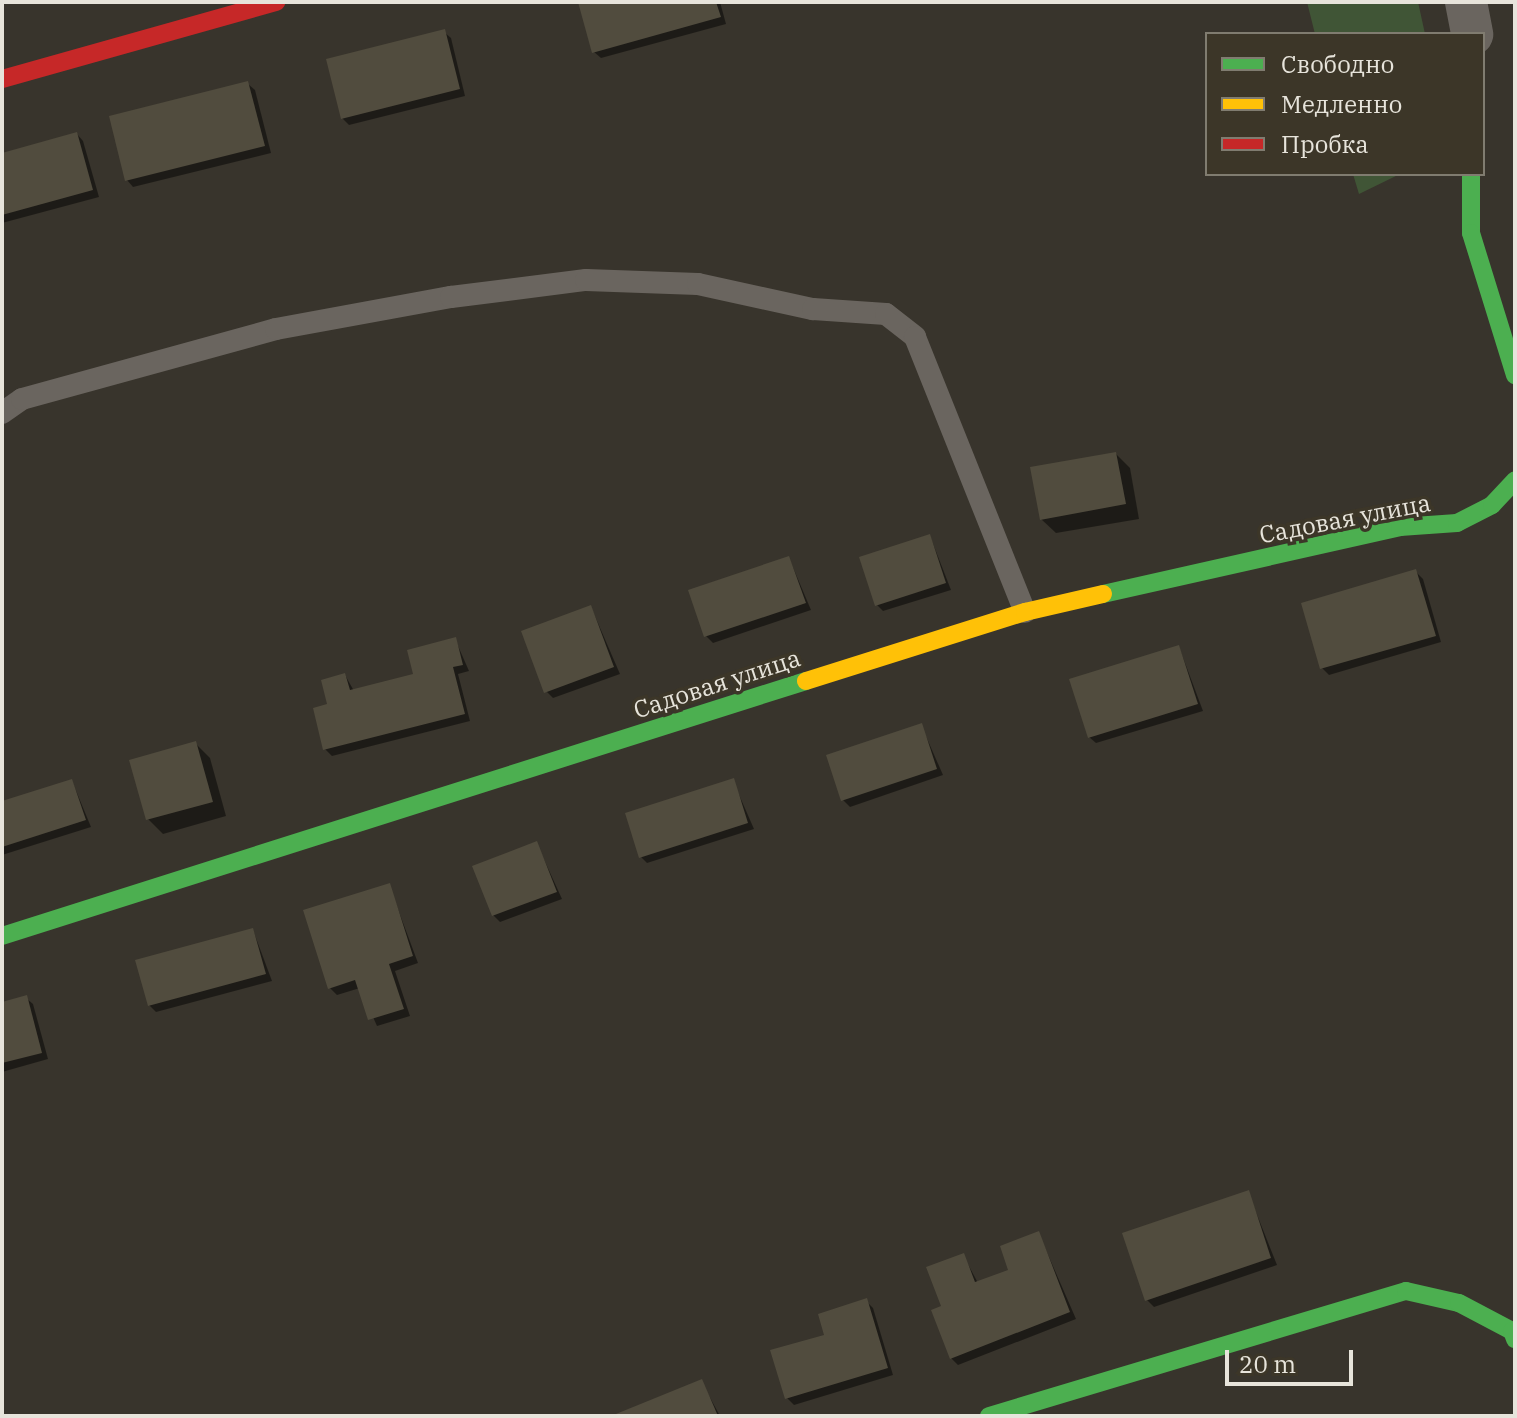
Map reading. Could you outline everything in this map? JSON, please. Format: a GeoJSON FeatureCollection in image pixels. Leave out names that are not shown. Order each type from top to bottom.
{"type":"FeatureCollection","features":[{"type":"Feature","properties":{"kind":"street"},"geometry":{"type":"LineString","coordinates":[[2,79],[276,2]]}},
{"type":"Feature","properties":{"kind":"street"},"geometry":{"type":"LineString","coordinates":[[1466,2],[1472,32]]}},
{"type":"Feature","properties":{"kind":"street"},"geometry":{"type":"LineString","coordinates":[[1471,176],[1471,233],[1515,375]]}},
{"type":"Feature","properties":{"kind":"street","name":"Садовая улица"},"geometry":{"type":"LineString","coordinates":[[2,936],[1025,612],[1400,527],[1457,523],[1492,505],[1515,480]]}},
{"type":"Feature","properties":{"kind":"street"},"geometry":{"type":"LineString","coordinates":[[989,1416],[1406,1291],[1459,1303],[1512,1331],[1515,1339]]}},
{"type":"Feature","properties":{"kind":"lane"},"geometry":{"type":"LineString","coordinates":[[2,413],[22,399],[276,329],[451,297],[586,280],[698,284],[813,309],[886,314],[915,337],[1025,612]]}},
{"type":"Feature","properties":{"kind":"green space"},"geometry":{"type":"Polygon","coordinates":[[[1307,2],[1418,2],[1425,32],[1314,32],[1307,2]]]}},
{"type":"Feature","properties":{"kind":"green space"},"geometry":{"type":"Polygon","coordinates":[[[1354,176],[1396,176],[1359,194],[1354,176]]]}},
{"type":"Feature","properties":{"kind":"building"},"geometry":{"type":"Polygon","coordinates":[[[578,2],[716,2],[721,17],[592,53],[578,2]]]}},
{"type":"Feature","properties":{"kind":"building"},"geometry":{"type":"Polygon","coordinates":[[[445,29],[460,89],[341,119],[326,59],[445,29]]]}},
{"type":"Feature","properties":{"kind":"building"},"geometry":{"type":"Polygon","coordinates":[[[248,81],[265,146],[125,181],[109,116],[248,81]]]}},
{"type":"Feature","properties":{"kind":"building"},"geometry":{"type":"Polygon","coordinates":[[[77,132],[93,190],[2,215],[2,153],[77,132]]]}},
{"type":"Feature","properties":{"kind":"building"},"geometry":{"type":"Polygon","coordinates":[[[1116,452],[1126,504],[1040,520],[1030,467],[1116,452]]]}},
{"type":"Feature","properties":{"kind":"building"},"geometry":{"type":"Polygon","coordinates":[[[930,534],[946,583],[875,606],[859,557],[930,534]]]}},
{"type":"Feature","properties":{"kind":"building"},"geometry":{"type":"Polygon","coordinates":[[[789,556],[806,603],[704,637],[688,590],[789,556]]]}},
{"type":"Feature","properties":{"kind":"building"},"geometry":{"type":"Polygon","coordinates":[[[1416,569],[1436,636],[1320,669],[1301,603],[1416,569]]]}},
{"type":"Feature","properties":{"kind":"building"},"geometry":{"type":"Polygon","coordinates":[[[591,605],[614,667],[544,693],[521,631],[591,605]]]}},
{"type":"Feature","properties":{"kind":"building"},"geometry":{"type":"Polygon","coordinates":[[[456,637],[463,665],[453,667],[465,714],[323,750],[313,708],[327,704],[321,680],[345,673],[350,690],[413,674],[407,650],[456,637]]]}},
{"type":"Feature","properties":{"kind":"building"},"geometry":{"type":"Polygon","coordinates":[[[1179,645],[1198,704],[1088,738],[1069,679],[1179,645]]]}},
{"type":"Feature","properties":{"kind":"building"},"geometry":{"type":"Polygon","coordinates":[[[922,723],[937,769],[841,801],[826,755],[922,723]]]}},
{"type":"Feature","properties":{"kind":"building"},"geometry":{"type":"Polygon","coordinates":[[[196,741],[213,802],[146,820],[129,760],[196,741]]]}},
{"type":"Feature","properties":{"kind":"building"},"geometry":{"type":"Polygon","coordinates":[[[734,778],[748,823],[639,858],[625,813],[734,778]]]}},
{"type":"Feature","properties":{"kind":"building"},"geometry":{"type":"Polygon","coordinates":[[[72,779],[86,820],[2,847],[2,801],[72,779]]]}},
{"type":"Feature","properties":{"kind":"building"},"geometry":{"type":"Polygon","coordinates":[[[537,841],[557,892],[492,916],[472,866],[537,841]]]}},
{"type":"Feature","properties":{"kind":"building"},"geometry":{"type":"Polygon","coordinates":[[[390,883],[413,956],[389,964],[404,1009],[368,1020],[355,980],[328,989],[303,910],[390,883]]]}},
{"type":"Feature","properties":{"kind":"building"},"geometry":{"type":"Polygon","coordinates":[[[253,928],[266,974],[148,1006],[135,960],[253,928]]]}},
{"type":"Feature","properties":{"kind":"building"},"geometry":{"type":"Polygon","coordinates":[[[27,995],[42,1053],[2,1063],[2,1002],[27,995]]]}},
{"type":"Feature","properties":{"kind":"building"},"geometry":{"type":"Polygon","coordinates":[[[1249,1190],[1271,1258],[1145,1301],[1122,1233],[1249,1190]]]}},
{"type":"Feature","properties":{"kind":"building"},"geometry":{"type":"Polygon","coordinates":[[[1039,1231],[1070,1312],[950,1359],[931,1310],[941,1306],[926,1267],[964,1253],[975,1282],[1008,1270],[1000,1246],[1039,1231]]]}},
{"type":"Feature","properties":{"kind":"building"},"geometry":{"type":"Polygon","coordinates":[[[867,1298],[888,1368],[785,1399],[770,1350],[824,1335],[818,1314],[867,1298]]]}},
{"type":"Feature","properties":{"kind":"building"},"geometry":{"type":"Polygon","coordinates":[[[702,1379],[718,1416],[611,1416],[702,1379]]]}},
{"type":"Feature","properties":{"kind":"traffic: fast"},"geometry":{"type":"LineString","coordinates":[[1471,176],[1471,233],[1515,375]]}},
{"type":"Feature","properties":{"kind":"traffic: fast"},"geometry":{"type":"LineString","coordinates":[[1103,594],[1400,527],[1457,523],[1492,505],[1515,480]]}},
{"type":"Feature","properties":{"kind":"traffic: fast"},"geometry":{"type":"LineString","coordinates":[[2,936],[806,681]]}},
{"type":"Feature","properties":{"kind":"traffic: fast"},"geometry":{"type":"LineString","coordinates":[[989,1416],[1406,1291],[1459,1303],[1512,1331],[1515,1339]]}},
{"type":"Feature","properties":{"kind":"traffic: slow"},"geometry":{"type":"LineString","coordinates":[[806,681],[1025,612],[1103,594]]}},
{"type":"Feature","properties":{"kind":"traffic: jam"},"geometry":{"type":"LineString","coordinates":[[2,79],[276,2]]}}]}
